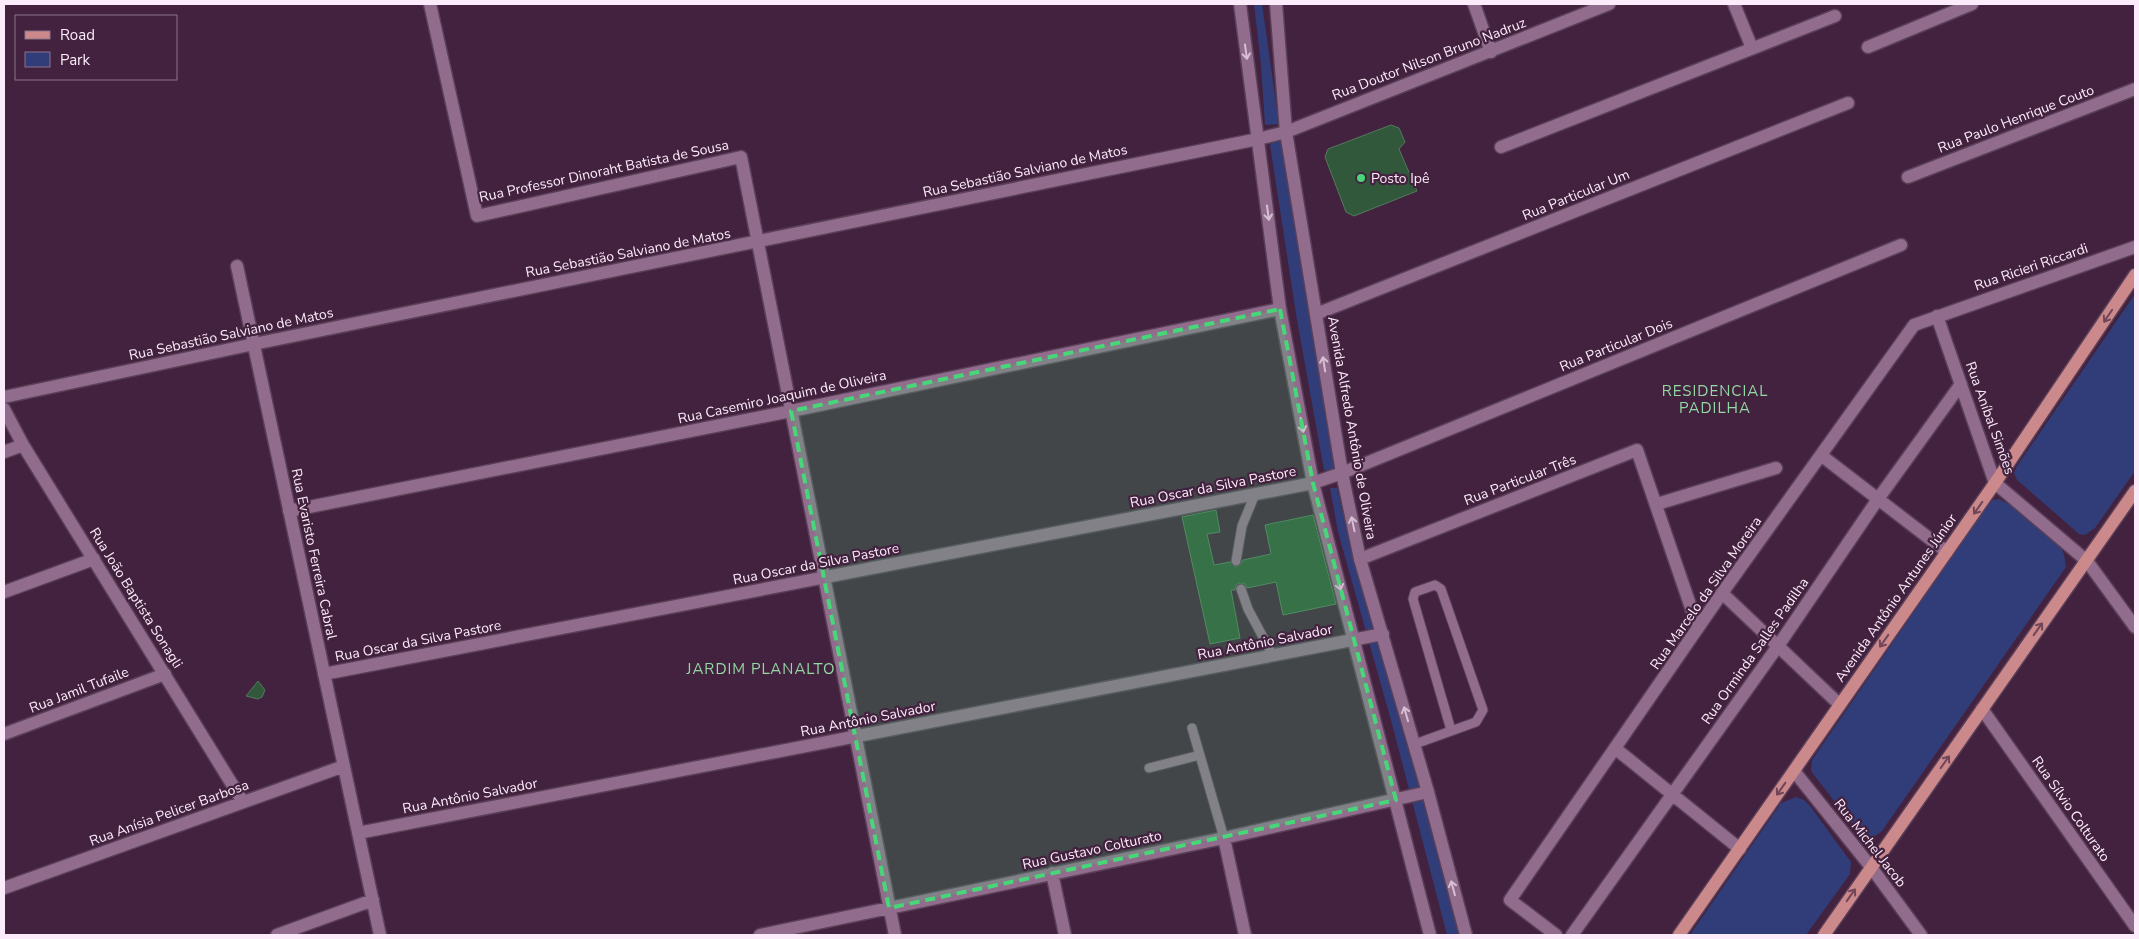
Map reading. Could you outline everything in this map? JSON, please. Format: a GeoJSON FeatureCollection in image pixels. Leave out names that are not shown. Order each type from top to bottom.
{"type":"FeatureCollection","features":[{"type":"Feature","properties":{"kind":"main road","name":"Avenida Antônio Antunes Júnior"},"geometry":{"type":"LineString","coordinates":[[1679,935],[1995,483],[2135,275]]}},
{"type":"Feature","properties":{"kind":"main road"},"geometry":{"type":"LineString","coordinates":[[1824,935],[2135,491]]}},
{"type":"Feature","properties":{"kind":"street","name":"Rua Professor Dinoraht Batista de Sousa"},"geometry":{"type":"LineString","coordinates":[[430,4],[477,216],[741,158],[758,242]]}},
{"type":"Feature","properties":{"kind":"street"},"geometry":{"type":"LineString","coordinates":[[1240,4],[1280,308],[1313,483],[1430,935]]}},
{"type":"Feature","properties":{"kind":"street","name":"Avenida Alfredo Antônio de Oliveira"},"geometry":{"type":"LineString","coordinates":[[1276,4],[1286,132],[1342,473],[1360,558],[1415,744],[1466,935]]}},
{"type":"Feature","properties":{"kind":"street"},"geometry":{"type":"LineString","coordinates":[[1474,4],[1491,52]]}},
{"type":"Feature","properties":{"kind":"street","name":"Rua Doutor Nilson Bruno Nadruz"},"geometry":{"type":"LineString","coordinates":[[1258,139],[1286,132],[1609,4]]}},
{"type":"Feature","properties":{"kind":"street"},"geometry":{"type":"LineString","coordinates":[[1734,4],[1752,48]]}},
{"type":"Feature","properties":{"kind":"street"},"geometry":{"type":"LineString","coordinates":[[1868,47],[1972,4]]}},
{"type":"Feature","properties":{"kind":"street"},"geometry":{"type":"LineString","coordinates":[[1501,147],[1835,16]]}},
{"type":"Feature","properties":{"kind":"street","name":"Rua Paulo Henrique Couto"},"geometry":{"type":"LineString","coordinates":[[1908,177],[2135,88]]}},
{"type":"Feature","properties":{"kind":"street","name":"Rua Particular Um"},"geometry":{"type":"LineString","coordinates":[[1316,314],[1848,103]]}},
{"type":"Feature","properties":{"kind":"street","name":"Rua Sebastião Salviano de Matos"},"geometry":{"type":"LineString","coordinates":[[4,397],[254,344],[1258,139]]}},
{"type":"Feature","properties":{"kind":"street"},"geometry":{"type":"LineString","coordinates":[[758,242],[895,935]]}},
{"type":"Feature","properties":{"kind":"street","name":"Rua Particular Dois"},"geometry":{"type":"LineString","coordinates":[[1313,483],[1342,473],[1901,245]]}},
{"type":"Feature","properties":{"kind":"street","name":"Rua Ricieri Riccardi"},"geometry":{"type":"LineString","coordinates":[[1937,316],[2135,247]]}},
{"type":"Feature","properties":{"kind":"street","name":"Rua Evaristo Ferreira Cabral"},"geometry":{"type":"LineString","coordinates":[[237,266],[380,935]]}},
{"type":"Feature","properties":{"kind":"street","name":"Rua Casemiro Joaquim de Oliveira"},"geometry":{"type":"LineString","coordinates":[[289,510],[792,412],[1280,308]]}},
{"type":"Feature","properties":{"kind":"street","name":"Rua Aníbal Simões"},"geometry":{"type":"LineString","coordinates":[[1937,316],[1995,483],[2087,561],[2135,627]]}},
{"type":"Feature","properties":{"kind":"street","name":"Rua Marcelo da Silva Moreira"},"geometry":{"type":"LineString","coordinates":[[1556,935],[1510,900],[1722,593],[1822,456],[1914,325],[1937,316]]}},
{"type":"Feature","properties":{"kind":"street","name":"Rua Orminda Salles Padilha"},"geometry":{"type":"LineString","coordinates":[[1572,935],[1778,646],[1878,499],[1961,384]]}},
{"type":"Feature","properties":{"kind":"street","name":"Rua João Baptista Sonagli"},"geometry":{"type":"LineString","coordinates":[[4,409],[23,445],[243,802]]}},
{"type":"Feature","properties":{"kind":"street"},"geometry":{"type":"LineString","coordinates":[[4,452],[23,445]]}},
{"type":"Feature","properties":{"kind":"street","name":"Rua Particular Três"},"geometry":{"type":"LineString","coordinates":[[1360,558],[1637,450],[1698,628]]}},
{"type":"Feature","properties":{"kind":"street"},"geometry":{"type":"LineString","coordinates":[[1822,456],[1947,552]]}},
{"type":"Feature","properties":{"kind":"street"},"geometry":{"type":"LineString","coordinates":[[1657,504],[1776,468]]}},
{"type":"Feature","properties":{"kind":"street","name":"Rua Oscar da Silva Pastore"},"geometry":{"type":"LineString","coordinates":[[324,674],[1313,483]]}},
{"type":"Feature","properties":{"kind":"street"},"geometry":{"type":"LineString","coordinates":[[4,592],[94,559]]}},
{"type":"Feature","properties":{"kind":"street"},"geometry":{"type":"LineString","coordinates":[[1722,593],[1840,704]]}},
{"type":"Feature","properties":{"kind":"street","name":"Rua Antônio Salvador"},"geometry":{"type":"LineString","coordinates":[[358,833],[1383,634]]}},
{"type":"Feature","properties":{"kind":"street","name":"Rua Jamil Tufaile"},"geometry":{"type":"LineString","coordinates":[[4,734],[165,674]]}},
{"type":"Feature","properties":{"kind":"street","name":"Rua Sílvio Colturato"},"geometry":{"type":"LineString","coordinates":[[1982,709],[2135,926]]}},
{"type":"Feature","properties":{"kind":"street"},"geometry":{"type":"LineString","coordinates":[[1616,749],[1740,849]]}},
{"type":"Feature","properties":{"kind":"street","name":"Rua Anísia Pelicer Barbosa"},"geometry":{"type":"LineString","coordinates":[[4,888],[344,766]]}},
{"type":"Feature","properties":{"kind":"street","name":"Rua Michel Jacob"},"geometry":{"type":"LineString","coordinates":[[1794,771],[1871,867],[1922,935]]}},
{"type":"Feature","properties":{"kind":"street","name":"Rua Gustavo Colturato"},"geometry":{"type":"LineString","coordinates":[[760,935],[1224,838],[1428,792]]}},
{"type":"Feature","properties":{"kind":"street"},"geometry":{"type":"LineString","coordinates":[[1224,838],[1245,935]]}},
{"type":"Feature","properties":{"kind":"street"},"geometry":{"type":"LineString","coordinates":[[1052,873],[1065,935]]}},
{"type":"Feature","properties":{"kind":"street"},"geometry":{"type":"LineString","coordinates":[[277,935],[373,900]]}},
{"type":"Feature","properties":{"kind":"lane"},"geometry":{"type":"LineString","coordinates":[[1236,561],[1242,526],[1255,494]]}},
{"type":"Feature","properties":{"kind":"lane"},"geometry":{"type":"LineString","coordinates":[[1415,744],[1476,722],[1483,710],[1441,590],[1435,585],[1415,592],[1413,599],[1451,730]]}},
{"type":"Feature","properties":{"kind":"lane"},"geometry":{"type":"LineString","coordinates":[[1241,589],[1248,609],[1273,656]]}},
{"type":"Feature","properties":{"kind":"lane"},"geometry":{"type":"LineString","coordinates":[[1192,728],[1224,838]]}},
{"type":"Feature","properties":{"kind":"lane"},"geometry":{"type":"LineString","coordinates":[[1149,768],[1200,755]]}},
{"type":"Feature","properties":{"kind":"highlighted area"},"geometry":{"type":"Polygon","coordinates":[[[1280,309],[1313,483],[1396,800],[889,908],[791,411],[1280,309]]]}},
{"type":"Feature","properties":{"kind":"green space"},"geometry":{"type":"Polygon","coordinates":[[[1254,4],[1262,4],[1279,124],[1265,125],[1254,4]]]}},
{"type":"Feature","properties":{"kind":"green space"},"geometry":{"type":"Polygon","coordinates":[[[1277,138],[1283,139],[1334,468],[1329,472],[1324,470],[1297,320],[1270,145],[1277,138]]]}},
{"type":"Feature","properties":{"kind":"green space"},"geometry":{"type":"Polygon","coordinates":[[[2135,294],[2135,471],[2095,528],[2085,535],[2079,534],[2017,480],[2014,473],[2135,294]]]}},
{"type":"Feature","properties":{"kind":"green space"},"geometry":{"type":"Polygon","coordinates":[[[1330,488],[1337,488],[1350,544],[1395,695],[1459,935],[1447,935],[1392,724],[1338,532],[1330,488]]]}},
{"type":"Feature","properties":{"kind":"green space"},"geometry":{"type":"Polygon","coordinates":[[[1999,499],[2010,505],[2061,548],[2066,567],[1882,831],[1871,839],[1864,839],[1811,771],[1812,760],[1989,503],[1999,499]]]}},
{"type":"Feature","properties":{"kind":"green space"},"geometry":{"type":"Polygon","coordinates":[[[1796,797],[1804,800],[1810,806],[1851,862],[1850,874],[1806,935],[1690,935],[1781,803],[1796,797]]]}},
{"type":"Feature","properties":{"kind":"building","name":"Posto Ipê"},"geometry":{"type":"Polygon","coordinates":[[[1391,125],[1399,128],[1405,142],[1399,149],[1417,191],[1354,216],[1346,212],[1325,157],[1328,149],[1391,125]]]}},
{"type":"Feature","properties":{"kind":"building"},"geometry":{"type":"Polygon","coordinates":[[[1216,510],[1220,532],[1207,534],[1214,565],[1230,562],[1235,567],[1240,565],[1243,560],[1271,554],[1265,525],[1313,515],[1336,604],[1283,615],[1276,582],[1247,588],[1245,584],[1239,583],[1236,585],[1235,590],[1231,590],[1240,638],[1210,644],[1182,517],[1216,510]]]}},
{"type":"Feature","properties":{"kind":"building"},"geometry":{"type":"Polygon","coordinates":[[[258,681],[265,690],[262,697],[258,699],[246,696],[258,681]]]}},
{"type":"Feature","properties":{"kind":"place","name":"Posto Ipê"},"geometry":{"type":"Point","coordinates":[1361,178]}},
{"type":"Feature","properties":{"kind":"district","name":"RESIDENCIAL PADILHA"},"geometry":{"type":"Point","coordinates":[1715,400]}},
{"type":"Feature","properties":{"kind":"district","name":"JARDIM PLANALTO"},"geometry":{"type":"Point","coordinates":[761,669]}}]}
